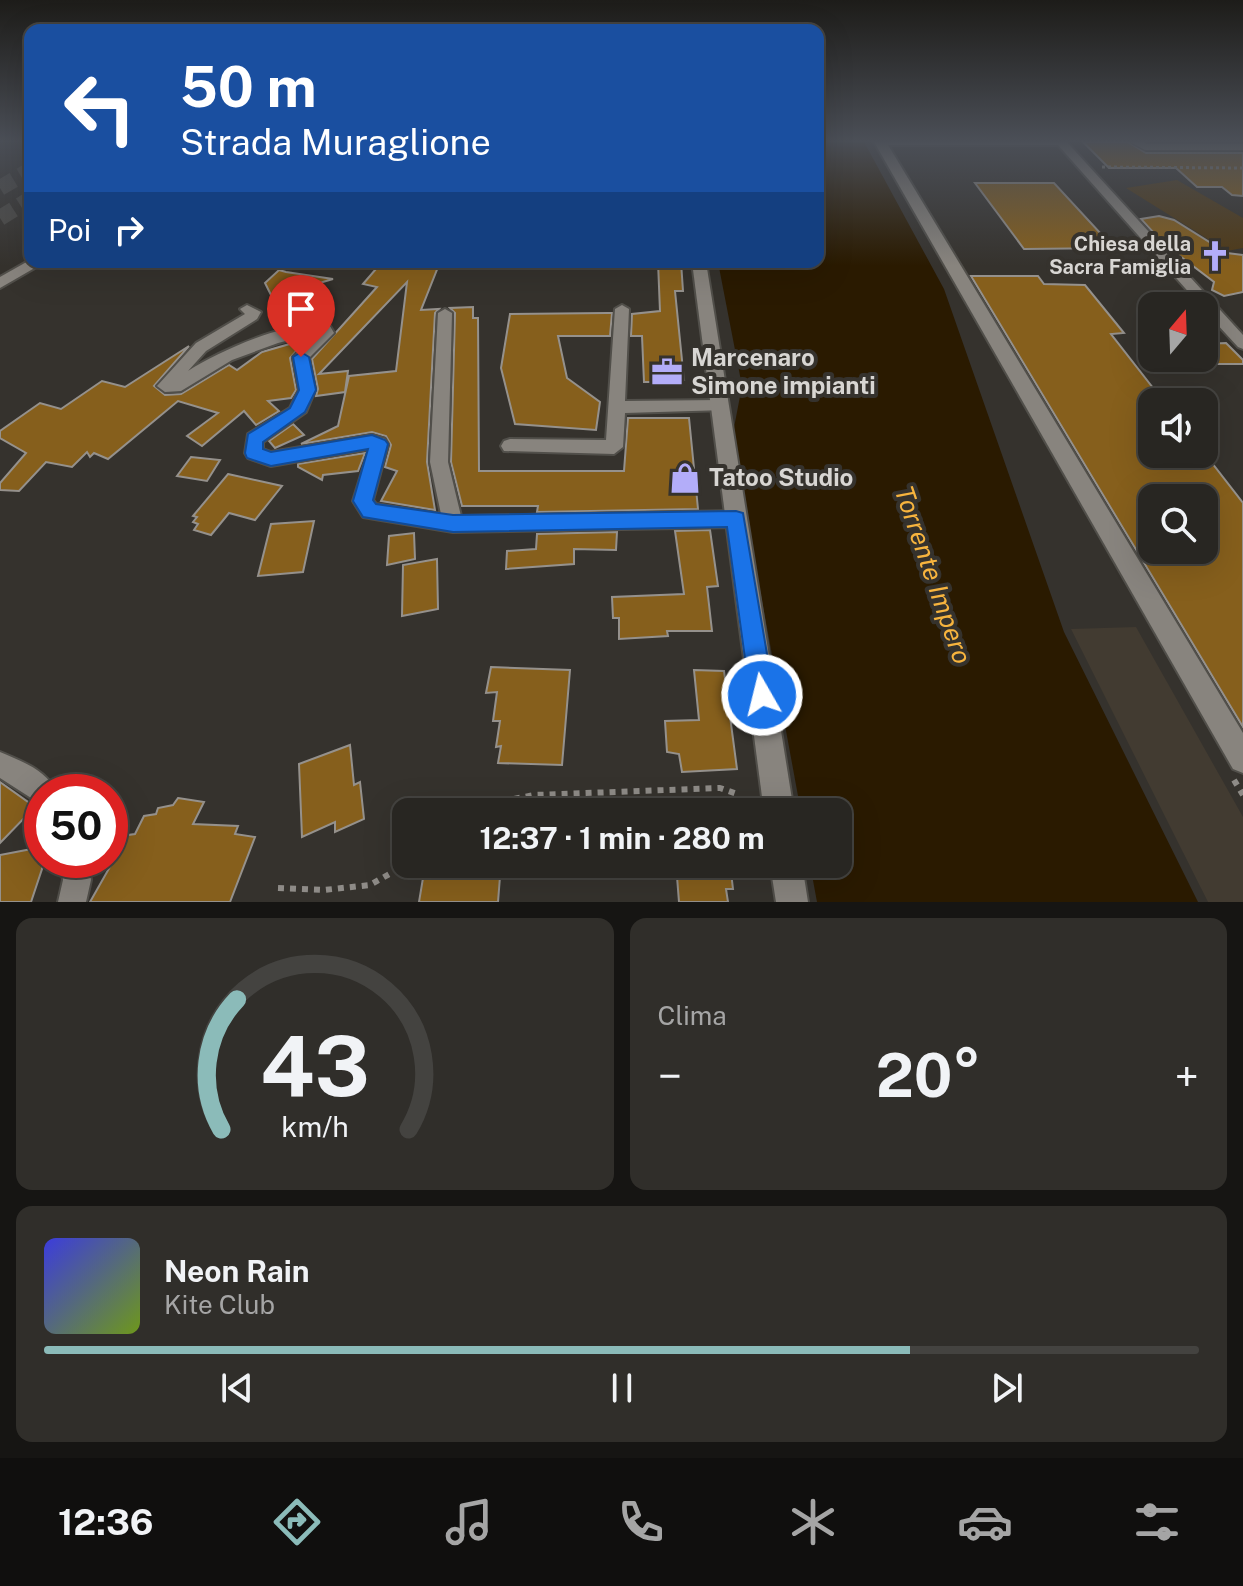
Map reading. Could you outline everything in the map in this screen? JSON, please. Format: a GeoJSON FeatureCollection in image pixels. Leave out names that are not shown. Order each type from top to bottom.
{"type":"FeatureCollection","features":[{"type":"Feature","properties":{"kind":"main road"},"geometry":{"type":"LineString","coordinates":[[904,182],[1243,759]]}},
{"type":"Feature","properties":{"kind":"main road"},"geometry":{"type":"LineString","coordinates":[[4,278],[25,268]]}},
{"type":"Feature","properties":{"kind":"main road"},"geometry":{"type":"LineString","coordinates":[[700,268],[777,798]]}},
{"type":"Feature","properties":{"kind":"main road"},"geometry":{"type":"LineString","coordinates":[[788,878],[792,902]]}},
{"type":"Feature","properties":{"kind":"street"},"geometry":{"type":"LineString","coordinates":[[1098,182],[1240,336]]}},
{"type":"Feature","properties":{"kind":"street"},"geometry":{"type":"LineString","coordinates":[[247,309],[254,312],[252,316],[201,347],[165,386],[175,387],[220,360],[241,352],[306,330],[325,329],[326,333],[301,357],[307,390],[297,412],[254,439],[254,453],[271,459],[372,442],[379,444],[363,501],[370,511],[453,524],[736,519]]}},
{"type":"Feature","properties":{"kind":"street"},"geometry":{"type":"LineString","coordinates":[[510,446],[614,447],[622,309]]}},
{"type":"Feature","properties":{"kind":"street"},"geometry":{"type":"LineString","coordinates":[[445,313],[439,462],[453,524]]}},
{"type":"Feature","properties":{"kind":"street"},"geometry":{"type":"LineString","coordinates":[[616,407],[720,406]]}},
{"type":"Feature","properties":{"kind":"street"},"geometry":{"type":"LineString","coordinates":[[0,765],[24,776]]}},
{"type":"Feature","properties":{"kind":"street"},"geometry":{"type":"LineString","coordinates":[[72,902],[77,878]]}},
{"type":"Feature","properties":{"kind":"path"},"geometry":{"type":"LineString","coordinates":[[519,798],[720,788],[737,794],[738,798]]}},
{"type":"Feature","properties":{"kind":"path"},"geometry":{"type":"LineString","coordinates":[[278,888],[324,890],[370,885],[392,873]]}},
{"type":"Feature","properties":{"kind":"shaded area"},"geometry":{"type":"Polygon","coordinates":[[[1181,182],[1243,218],[1243,248],[1227,251],[1126,188],[1181,182]]]}},
{"type":"Feature","properties":{"kind":"shaded area"},"geometry":{"type":"Polygon","coordinates":[[[1136,627],[1243,817],[1243,902],[1208,902],[1071,629],[1136,627]]]}},
{"type":"Feature","properties":{"kind":"water","name":"Torrente Impero"},"geometry":{"type":"Polygon","coordinates":[[[824,182],[886,182],[944,289],[1064,632],[1198,902],[817,902],[813,878],[852,878],[852,798],[798,798],[732,438],[742,386],[719,268],[824,268],[824,182]]]}},
{"type":"Feature","properties":{"kind":"building"},"geometry":{"type":"Polygon","coordinates":[[[1192,182],[1243,182],[1243,196],[1232,195],[1222,187],[1197,187],[1192,182]]]}},
{"type":"Feature","properties":{"kind":"building"},"geometry":{"type":"Polygon","coordinates":[[[975,183],[1054,183],[1114,248],[1024,249],[975,183]]]}},
{"type":"Feature","properties":{"kind":"building","name":"Chiesa della Sacra Famiglia"},"geometry":{"type":"Polygon","coordinates":[[[1159,216],[1174,220],[1227,253],[1243,255],[1243,292],[1224,296],[1212,290],[1214,282],[1164,244],[1141,219],[1159,216]]]}},
{"type":"Feature","properties":{"kind":"building"},"geometry":{"type":"Polygon","coordinates":[[[377,268],[438,268],[421,310],[439,309],[435,313],[427,462],[435,510],[381,501],[397,471],[385,467],[391,445],[386,436],[372,432],[301,444],[338,426],[349,376],[396,371],[407,282],[319,374],[348,371],[345,392],[316,396],[318,389],[312,359],[377,287],[363,284],[377,268]]]}},
{"type":"Feature","properties":{"kind":"building"},"geometry":{"type":"Polygon","coordinates":[[[658,268],[681,268],[683,291],[675,291],[684,380],[644,382],[642,336],[631,336],[632,314],[660,311],[658,268]]]}},
{"type":"Feature","properties":{"kind":"building"},"geometry":{"type":"Polygon","coordinates":[[[279,270],[333,279],[272,297],[265,283],[279,270]]]}},
{"type":"Feature","properties":{"kind":"building"},"geometry":{"type":"Polygon","coordinates":[[[971,276],[1038,276],[1044,284],[1085,285],[1124,333],[1111,334],[1153,388],[1138,388],[1138,468],[1216,468],[1243,503],[1243,727],[1145,564],[1218,564],[1218,484],[1138,484],[1138,553],[971,276]]]}},
{"type":"Feature","properties":{"kind":"building"},"geometry":{"type":"Polygon","coordinates":[[[473,307],[473,318],[478,318],[479,471],[624,471],[628,418],[689,418],[698,509],[537,512],[538,506],[462,506],[451,462],[455,313],[450,308],[473,307]]]}},
{"type":"Feature","properties":{"kind":"building"},"geometry":{"type":"Polygon","coordinates":[[[612,313],[610,336],[558,336],[567,378],[600,402],[596,430],[515,424],[501,368],[510,314],[612,313]]]}},
{"type":"Feature","properties":{"kind":"building"},"geometry":{"type":"Polygon","coordinates":[[[307,339],[290,358],[296,390],[291,398],[268,401],[279,411],[256,425],[244,411],[202,446],[187,436],[218,413],[178,401],[108,459],[94,453],[90,457],[87,452],[72,467],[46,462],[19,491],[0,490],[0,483],[26,453],[0,438],[0,431],[40,403],[61,409],[102,381],[125,387],[189,346],[154,386],[165,395],[181,394],[229,365],[237,370],[262,352],[307,339]]]}},
{"type":"Feature","properties":{"kind":"building"},"geometry":{"type":"Polygon","coordinates":[[[1218,343],[1226,343],[1243,360],[1243,364],[1218,364],[1218,343]]]}},
{"type":"Feature","properties":{"kind":"building"},"geometry":{"type":"Polygon","coordinates":[[[293,424],[304,435],[275,448],[269,441],[293,424]]]}},
{"type":"Feature","properties":{"kind":"building"},"geometry":{"type":"Polygon","coordinates":[[[365,453],[358,471],[323,475],[322,480],[298,467],[298,464],[365,453]]]}},
{"type":"Feature","properties":{"kind":"building"},"geometry":{"type":"Polygon","coordinates":[[[191,457],[220,460],[207,481],[177,476],[191,457]]]}},
{"type":"Feature","properties":{"kind":"building"},"geometry":{"type":"Polygon","coordinates":[[[228,474],[282,486],[255,520],[229,513],[211,535],[194,530],[198,524],[193,522],[197,517],[193,516],[228,474]]]}},
{"type":"Feature","properties":{"kind":"building"},"geometry":{"type":"Polygon","coordinates":[[[314,521],[303,572],[258,576],[271,524],[314,521]]]}},
{"type":"Feature","properties":{"kind":"building"},"geometry":{"type":"Polygon","coordinates":[[[710,530],[718,586],[707,587],[712,631],[667,631],[668,636],[619,639],[619,618],[613,618],[612,597],[684,594],[675,531],[710,530]]]}},
{"type":"Feature","properties":{"kind":"building"},"geometry":{"type":"Polygon","coordinates":[[[617,532],[616,550],[574,549],[574,564],[506,569],[507,551],[536,549],[537,534],[617,532]]]}},
{"type":"Feature","properties":{"kind":"building"},"geometry":{"type":"Polygon","coordinates":[[[414,533],[415,559],[387,565],[389,536],[414,533]]]}},
{"type":"Feature","properties":{"kind":"building"},"geometry":{"type":"Polygon","coordinates":[[[437,559],[438,609],[402,616],[403,565],[437,559]]]}},
{"type":"Feature","properties":{"kind":"building"},"geometry":{"type":"Polygon","coordinates":[[[491,667],[570,670],[562,765],[498,763],[501,746],[496,747],[500,721],[493,721],[497,692],[486,693],[491,667]]]}},
{"type":"Feature","properties":{"kind":"building"},"geometry":{"type":"Polygon","coordinates":[[[694,670],[724,671],[737,769],[682,772],[679,754],[667,752],[665,721],[699,720],[694,670]]]}},
{"type":"Feature","properties":{"kind":"building"},"geometry":{"type":"Polygon","coordinates":[[[350,745],[354,785],[360,782],[364,819],[335,832],[335,822],[302,837],[299,764],[350,745]]]}},
{"type":"Feature","properties":{"kind":"building"},"geometry":{"type":"Polygon","coordinates":[[[0,782],[24,799],[24,818],[0,843],[0,782]]]}},
{"type":"Feature","properties":{"kind":"building"},"geometry":{"type":"Polygon","coordinates":[[[178,798],[204,802],[193,824],[238,826],[235,834],[255,837],[230,902],[90,902],[104,878],[128,878],[128,835],[135,834],[144,816],[156,814],[158,808],[173,805],[178,798]]]}},
{"type":"Feature","properties":{"kind":"building"},"geometry":{"type":"Polygon","coordinates":[[[24,850],[24,878],[39,878],[31,902],[0,902],[0,855],[24,850]]]}},
{"type":"Feature","properties":{"kind":"building"},"geometry":{"type":"Polygon","coordinates":[[[423,878],[500,878],[498,902],[419,902],[423,878]]]}},
{"type":"Feature","properties":{"kind":"building"},"geometry":{"type":"Polygon","coordinates":[[[677,878],[732,878],[733,889],[726,889],[728,902],[679,902],[677,878]]]}},
{"type":"Feature","properties":{"kind":"tunnel"},"geometry":{"type":"LineString","coordinates":[[0,188],[10,182]]}},
{"type":"Feature","properties":{"kind":"tunnel"},"geometry":{"type":"LineString","coordinates":[[0,218],[24,203]]}},
{"type":"Feature","properties":{"kind":"place","name":"Chiesa della Sacra Famiglia"},"geometry":{"type":"Point","coordinates":[1215,256]}},
{"type":"Feature","properties":{"kind":"place","name":"Marcenaro Simone impianti"},"geometry":{"type":"Point","coordinates":[667,372]}},
{"type":"Feature","properties":{"kind":"place","name":"Tatoo Studio"},"geometry":{"type":"Point","coordinates":[685,478]}},
{"type":"Feature","properties":{"kind":"route"},"geometry":{"type":"LineString","coordinates":[[301,357],[307,390],[297,412],[254,439],[254,453],[271,459],[372,442],[379,444],[363,501],[370,511],[453,524],[736,519],[762,695]]}}]}
